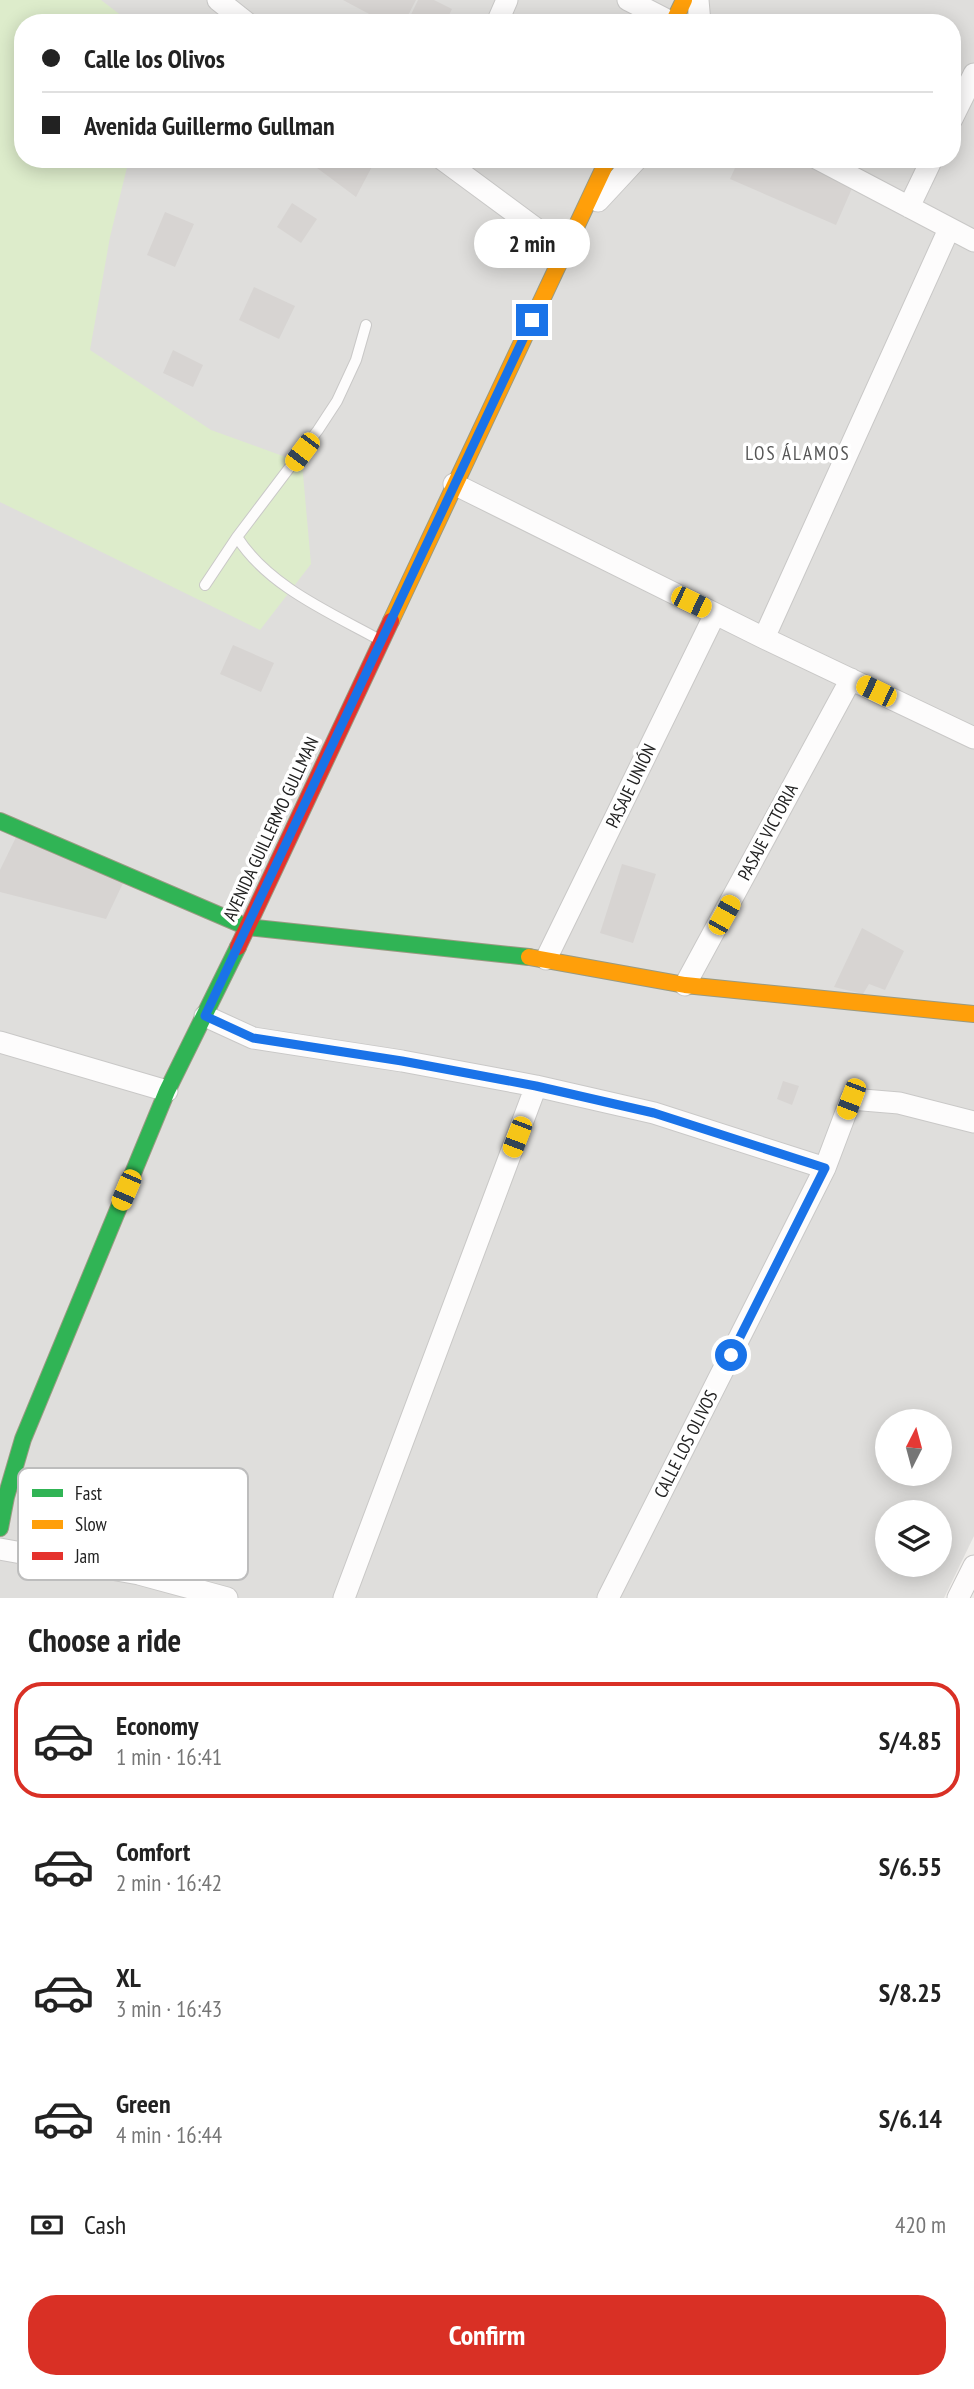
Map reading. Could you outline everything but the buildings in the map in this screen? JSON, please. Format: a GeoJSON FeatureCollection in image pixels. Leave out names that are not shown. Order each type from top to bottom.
{"type":"FeatureCollection","features":[{"type":"Feature","properties":{"kind":"main road","name":"AVENIDA GUILLERMO GULLMAN"},"geometry":{"type":"LineString","coordinates":[[0,1528],[23,1438],[167,1091],[205,1016],[604,168]]}},
{"type":"Feature","properties":{"kind":"main road"},"geometry":{"type":"LineString","coordinates":[[0,821],[247,927],[546,959],[685,985],[974,1014]]}},
{"type":"Feature","properties":{"kind":"street"},"geometry":{"type":"LineString","coordinates":[[218,0],[236,14]]}},
{"type":"Feature","properties":{"kind":"street"},"geometry":{"type":"LineString","coordinates":[[628,0],[655,14]]}},
{"type":"Feature","properties":{"kind":"street"},"geometry":{"type":"LineString","coordinates":[[961,101],[974,74]]}},
{"type":"Feature","properties":{"kind":"street"},"geometry":{"type":"LineString","coordinates":[[454,168],[565,250]]}},
{"type":"Feature","properties":{"kind":"street"},"geometry":{"type":"LineString","coordinates":[[578,223],[630,168]]}},
{"type":"Feature","properties":{"kind":"street"},"geometry":{"type":"LineString","coordinates":[[835,168],[974,241]]}},
{"type":"Feature","properties":{"kind":"street"},"geometry":{"type":"LineString","coordinates":[[909,207],[928,168]]}},
{"type":"Feature","properties":{"kind":"street"},"geometry":{"type":"LineString","coordinates":[[764,638],[949,229]]}},
{"type":"Feature","properties":{"kind":"street"},"geometry":{"type":"LineString","coordinates":[[454,484],[764,638],[974,738]]}},
{"type":"Feature","properties":{"kind":"street","name":"PASAJE UNIÓN"},"geometry":{"type":"LineString","coordinates":[[546,959],[715,614]]}},
{"type":"Feature","properties":{"kind":"street","name":"PASAJE VICTORIA"},"geometry":{"type":"LineString","coordinates":[[685,985],[851,679]]}},
{"type":"Feature","properties":{"kind":"street"},"geometry":{"type":"LineString","coordinates":[[205,1016],[253,1038],[402,1061],[536,1086],[654,1113],[825,1168]]}},
{"type":"Feature","properties":{"kind":"street"},"geometry":{"type":"LineString","coordinates":[[0,1042],[167,1091]]}},
{"type":"Feature","properties":{"kind":"street"},"geometry":{"type":"LineString","coordinates":[[344,1598],[536,1086]]}},
{"type":"Feature","properties":{"kind":"street","name":"CALLE LOS OLIVOS"},"geometry":{"type":"LineString","coordinates":[[608,1598],[825,1168],[851,1099],[899,1103],[974,1122]]}},
{"type":"Feature","properties":{"kind":"street"},"geometry":{"type":"LineString","coordinates":[[0,1549],[18,1552]]}},
{"type":"Feature","properties":{"kind":"street"},"geometry":{"type":"LineString","coordinates":[[958,1598],[974,1566]]}},
{"type":"Feature","properties":{"kind":"street"},"geometry":{"type":"LineString","coordinates":[[161,1580],[227,1598]]}},
{"type":"Feature","properties":{"kind":"lane"},"geometry":{"type":"LineString","coordinates":[[205,585],[337,401],[356,360],[366,325]]}},
{"type":"Feature","properties":{"kind":"lane"},"geometry":{"type":"LineString","coordinates":[[237,537],[247,552],[296,594],[380,640]]}},
{"type":"Feature","properties":{"kind":"shaded area"},"geometry":{"type":"Polygon","coordinates":[[[0,0],[974,0],[974,1536],[944,1598],[0,1598],[0,0]]]}},
{"type":"Feature","properties":{"kind":"green space"},"geometry":{"type":"Polygon","coordinates":[[[0,0],[101,0],[119,14],[14,14],[14,168],[127,168],[110,237],[90,350],[211,430],[302,463],[311,564],[260,630],[0,502],[0,0]]]}},
{"type":"Feature","properties":{"kind":"traffic: fast"},"geometry":{"type":"LineString","coordinates":[[0,821],[247,927],[529,957]]}},
{"type":"Feature","properties":{"kind":"traffic: fast"},"geometry":{"type":"LineString","coordinates":[[0,1528],[23,1439],[167,1091],[238,947]]}},
{"type":"Feature","properties":{"kind":"traffic: slow"},"geometry":{"type":"LineString","coordinates":[[677,14],[684,0]]}},
{"type":"Feature","properties":{"kind":"traffic: slow"},"geometry":{"type":"LineString","coordinates":[[391,621],[604,168]]}},
{"type":"Feature","properties":{"kind":"traffic: slow"},"geometry":{"type":"LineString","coordinates":[[529,957],[685,985],[974,1014]]}},
{"type":"Feature","properties":{"kind":"traffic: jam"},"geometry":{"type":"LineString","coordinates":[[238,947],[391,621]]}},
{"type":"Feature","properties":{"kind":"district","name":"LOS ÁLAMOS"},"geometry":{"type":"Point","coordinates":[798,453]}},
{"type":"Feature","properties":{"kind":"route"},"geometry":{"type":"LineString","coordinates":[[532,320],[205,1016],[253,1038],[402,1061],[536,1086],[654,1113],[825,1168],[731,1355]]}}]}
